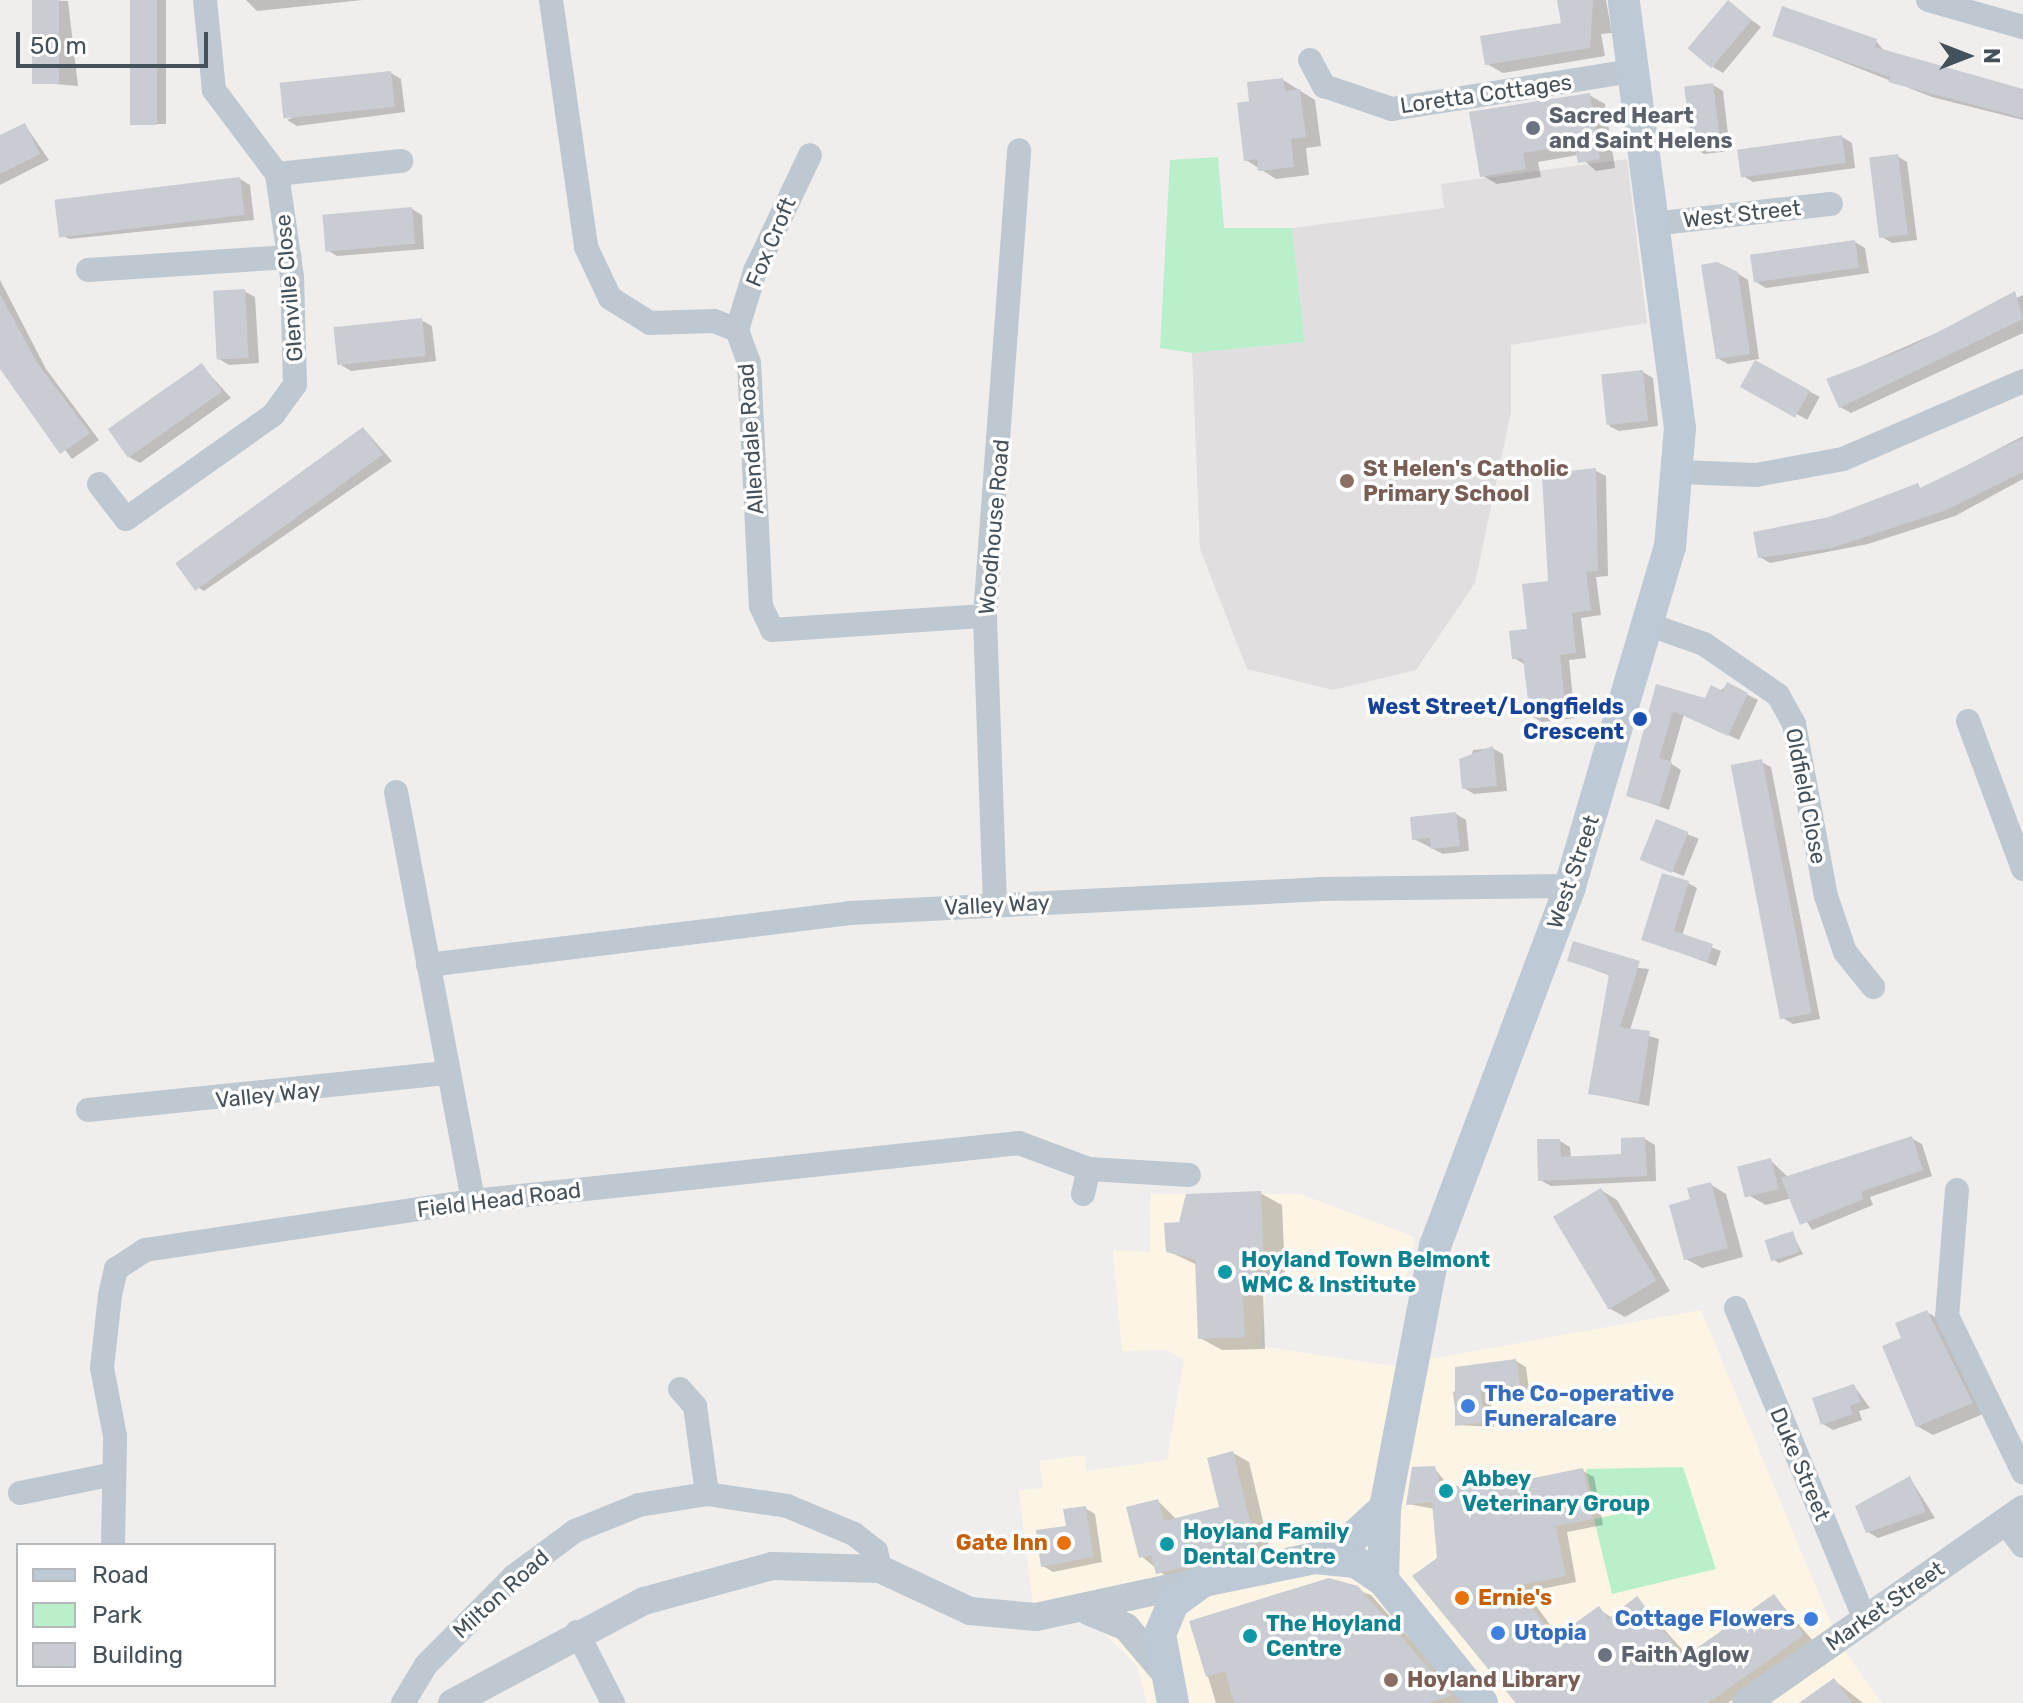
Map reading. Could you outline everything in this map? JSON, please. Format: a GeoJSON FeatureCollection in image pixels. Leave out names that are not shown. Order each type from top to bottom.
{"type":"FeatureCollection","features":[{"type":"Feature","properties":{"kind":"main road","name":"West Street"},"geometry":{"type":"LineString","coordinates":[[1383,1580],[1385,1508],[1435,1246],[1570,886],[1650,625],[1680,472],[1624,0]]}},
{"type":"Feature","properties":{"kind":"main road"},"geometry":{"type":"LineString","coordinates":[[1315,1558],[1347,1543],[1385,1508]]}},
{"type":"Feature","properties":{"kind":"main road"},"geometry":{"type":"LineString","coordinates":[[1315,1558],[1356,1562],[1383,1580],[1482,1703]]}},
{"type":"Feature","properties":{"kind":"main road","name":"Milton Road"},"geometry":{"type":"LineString","coordinates":[[1203,1581],[1315,1558]]}},
{"type":"Feature","properties":{"kind":"main road"},"geometry":{"type":"LineString","coordinates":[[1170,1688],[1163,1617],[1203,1581]]}},
{"type":"Feature","properties":{"kind":"street","name":"Glenville Close"},"geometry":{"type":"LineString","coordinates":[[99,484],[126,519],[273,415],[295,385],[290,257],[277,174],[214,90],[205,0]]}},
{"type":"Feature","properties":{"kind":"street"},"geometry":{"type":"LineString","coordinates":[[551,0],[586,247],[610,298],[650,323],[714,321],[737,330]]}},
{"type":"Feature","properties":{"kind":"street"},"geometry":{"type":"LineString","coordinates":[[1928,0],[2023,27]]}},
{"type":"Feature","properties":{"kind":"street","name":"Loretta Cottages"},"geometry":{"type":"LineString","coordinates":[[1310,60],[1324,86],[1392,109],[1633,71]]}},
{"type":"Feature","properties":{"kind":"street","name":"Woodhouse Road"},"geometry":{"type":"LineString","coordinates":[[995,905],[985,616],[1019,150]]}},
{"type":"Feature","properties":{"kind":"street","name":"Fox Croft"},"geometry":{"type":"LineString","coordinates":[[737,330],[755,271],[810,155]]}},
{"type":"Feature","properties":{"kind":"street"},"geometry":{"type":"LineString","coordinates":[[277,174],[401,161]]}},
{"type":"Feature","properties":{"kind":"street","name":"West Street"},"geometry":{"type":"LineString","coordinates":[[1652,224],[1831,204]]}},
{"type":"Feature","properties":{"kind":"street"},"geometry":{"type":"LineString","coordinates":[[88,270],[290,257]]}},
{"type":"Feature","properties":{"kind":"street","name":"Allendale Road"},"geometry":{"type":"LineString","coordinates":[[737,330],[749,363],[761,606],[772,630],[985,616]]}},
{"type":"Feature","properties":{"kind":"street"},"geometry":{"type":"LineString","coordinates":[[1680,472],[1756,475],[1843,459],[2023,381]]}},
{"type":"Feature","properties":{"kind":"street","name":"Oldfield Close"},"geometry":{"type":"LineString","coordinates":[[1650,625],[1704,644],[1778,695],[1794,724],[1826,896],[1845,952],[1873,987]]}},
{"type":"Feature","properties":{"kind":"street"},"geometry":{"type":"LineString","coordinates":[[1968,721],[2023,869]]}},
{"type":"Feature","properties":{"kind":"street"},"geometry":{"type":"LineString","coordinates":[[396,792],[473,1201]]}},
{"type":"Feature","properties":{"kind":"street","name":"Valley Way"},"geometry":{"type":"LineString","coordinates":[[428,965],[850,913],[995,905],[1570,886]]}},
{"type":"Feature","properties":{"kind":"street","name":"Valley Way"},"geometry":{"type":"LineString","coordinates":[[88,1110],[448,1073]]}},
{"type":"Feature","properties":{"kind":"street","name":"Field Head Road"},"geometry":{"type":"LineString","coordinates":[[113,1543],[114,1474],[102,1368],[116,1269],[145,1250],[473,1201],[1019,1143],[1100,1171],[1189,1175]]}},
{"type":"Feature","properties":{"kind":"street"},"geometry":{"type":"LineString","coordinates":[[1083,1194],[1100,1171]]}},
{"type":"Feature","properties":{"kind":"street"},"geometry":{"type":"LineString","coordinates":[[1957,1190],[1947,1316],[2023,1472]]}},
{"type":"Feature","properties":{"kind":"street","name":"Duke Street"},"geometry":{"type":"LineString","coordinates":[[1736,1308],[1865,1619]]}},
{"type":"Feature","properties":{"kind":"street"},"geometry":{"type":"LineString","coordinates":[[680,1389],[695,1406],[707,1494]]}},
{"type":"Feature","properties":{"kind":"street"},"geometry":{"type":"LineString","coordinates":[[20,1493],[114,1474]]}},
{"type":"Feature","properties":{"kind":"street","name":"Milton Road"},"geometry":{"type":"LineString","coordinates":[[403,1703],[426,1665],[514,1576],[575,1531],[639,1505],[707,1494],[814,1515],[876,1551],[880,1569]]}},
{"type":"Feature","properties":{"kind":"street"},"geometry":{"type":"LineString","coordinates":[[2013,1515],[2023,1546]]}},
{"type":"Feature","properties":{"kind":"street","name":"Market Street"},"geometry":{"type":"LineString","coordinates":[[1746,1703],[2013,1515]]}},
{"type":"Feature","properties":{"kind":"street","name":"Milton Road"},"geometry":{"type":"LineString","coordinates":[[452,1703],[577,1632],[644,1601],[744,1571],[808,1564],[880,1569],[970,1611],[1036,1617],[1088,1611],[1203,1581]]}},
{"type":"Feature","properties":{"kind":"street","name":"Milton Road"},"geometry":{"type":"LineString","coordinates":[[1088,1611],[1126,1627],[1170,1688]]}},
{"type":"Feature","properties":{"kind":"street"},"geometry":{"type":"LineString","coordinates":[[577,1632],[613,1703]]}},
{"type":"Feature","properties":{"kind":"shaded area","name":"St Helen's Catholic Primary School"},"geometry":{"type":"Polygon","coordinates":[[[1627,159],[1647,323],[1511,345],[1511,412],[1475,583],[1416,670],[1333,690],[1247,669],[1200,549],[1192,353],[1305,342],[1292,228],[1444,208],[1441,184],[1627,159]]]}},
{"type":"Feature","properties":{"kind":"shaded area"},"geometry":{"type":"Polygon","coordinates":[[[1151,1194],[1300,1194],[1415,1237],[1403,1290],[1268,1272],[1260,1346],[1392,1366],[1701,1310],[1840,1645],[1882,1703],[1147,1703],[1137,1666],[1069,1599],[1033,1605],[1019,1490],[1043,1488],[1039,1461],[1084,1455],[1087,1471],[1167,1460],[1184,1360],[1167,1350],[1122,1351],[1113,1250],[1150,1252],[1151,1194]]]}},
{"type":"Feature","properties":{"kind":"green space"},"geometry":{"type":"Polygon","coordinates":[[[1218,157],[1224,228],[1292,228],[1305,342],[1192,353],[1160,348],[1170,160],[1218,157]]]}},
{"type":"Feature","properties":{"kind":"green space"},"geometry":{"type":"Polygon","coordinates":[[[1683,1467],[1716,1569],[1612,1594],[1594,1519],[1618,1514],[1615,1500],[1593,1503],[1586,1469],[1683,1467]]]}},
{"type":"Feature","properties":{"kind":"building"},"geometry":{"type":"Polygon","coordinates":[[[32,0],[59,0],[59,84],[32,84],[32,0]]]}},
{"type":"Feature","properties":{"kind":"building"},"geometry":{"type":"Polygon","coordinates":[[[130,0],[157,0],[157,125],[130,125],[130,0]]]}},
{"type":"Feature","properties":{"kind":"building"},"geometry":{"type":"Polygon","coordinates":[[[1557,0],[1593,0],[1590,48],[1485,65],[1480,36],[1561,23],[1557,0]]]}},
{"type":"Feature","properties":{"kind":"building"},"geometry":{"type":"Polygon","coordinates":[[[1728,0],[1752,20],[1711,68],[1688,48],[1728,0]]]}},
{"type":"Feature","properties":{"kind":"building"},"geometry":{"type":"Polygon","coordinates":[[[1782,6],[1877,39],[1875,47],[2023,89],[2023,118],[1888,82],[1890,77],[1772,36],[1782,6]]]}},
{"type":"Feature","properties":{"kind":"building"},"geometry":{"type":"Polygon","coordinates":[[[391,71],[395,107],[283,119],[280,83],[391,71]]]}},
{"type":"Feature","properties":{"kind":"building"},"geometry":{"type":"Polygon","coordinates":[[[1283,78],[1285,91],[1300,89],[1306,137],[1291,139],[1294,167],[1258,171],[1257,159],[1244,161],[1237,103],[1249,101],[1247,82],[1283,78]]]}},
{"type":"Feature","properties":{"kind":"building"},"geometry":{"type":"Polygon","coordinates":[[[1713,83],[1721,147],[1692,150],[1684,87],[1713,83]]]}},
{"type":"Feature","properties":{"kind":"building","name":"Sacred Heart and Saint Helens"},"geometry":{"type":"Polygon","coordinates":[[[1590,93],[1600,159],[1578,163],[1574,145],[1523,153],[1526,169],[1480,177],[1469,112],[1590,93]]]}},
{"type":"Feature","properties":{"kind":"building"},"geometry":{"type":"Polygon","coordinates":[[[25,123],[40,154],[0,174],[0,135],[25,123]]]}},
{"type":"Feature","properties":{"kind":"building"},"geometry":{"type":"Polygon","coordinates":[[[1842,135],[1846,163],[1741,177],[1737,150],[1842,135]]]}},
{"type":"Feature","properties":{"kind":"building"},"geometry":{"type":"Polygon","coordinates":[[[1898,154],[1908,234],[1879,238],[1869,158],[1898,154]]]}},
{"type":"Feature","properties":{"kind":"building"},"geometry":{"type":"Polygon","coordinates":[[[240,177],[245,215],[59,238],[54,200],[240,177]]]}},
{"type":"Feature","properties":{"kind":"building"},"geometry":{"type":"Polygon","coordinates":[[[412,207],[415,244],[326,252],[322,215],[412,207]]]}},
{"type":"Feature","properties":{"kind":"building"},"geometry":{"type":"Polygon","coordinates":[[[1855,240],[1859,268],[1754,282],[1750,255],[1855,240]]]}},
{"type":"Feature","properties":{"kind":"building"},"geometry":{"type":"Polygon","coordinates":[[[1717,262],[1738,272],[1750,354],[1716,359],[1701,265],[1717,262]]]}},
{"type":"Feature","properties":{"kind":"building"},"geometry":{"type":"Polygon","coordinates":[[[245,289],[249,358],[217,360],[213,291],[245,289]]]}},
{"type":"Feature","properties":{"kind":"building"},"geometry":{"type":"Polygon","coordinates":[[[2015,291],[2023,319],[1839,408],[1826,379],[1910,347],[2015,291]]]}},
{"type":"Feature","properties":{"kind":"building"},"geometry":{"type":"Polygon","coordinates":[[[0,294],[36,361],[90,433],[60,454],[0,369],[0,294]]]}},
{"type":"Feature","properties":{"kind":"building"},"geometry":{"type":"Polygon","coordinates":[[[422,318],[426,356],[337,365],[333,327],[422,318]]]}},
{"type":"Feature","properties":{"kind":"building"},"geometry":{"type":"Polygon","coordinates":[[[1755,360],[1810,391],[1795,418],[1740,387],[1755,360]]]}},
{"type":"Feature","properties":{"kind":"building"},"geometry":{"type":"Polygon","coordinates":[[[202,363],[222,392],[128,458],[108,429],[202,363]]]}},
{"type":"Feature","properties":{"kind":"building"},"geometry":{"type":"Polygon","coordinates":[[[1643,370],[1648,421],[1607,425],[1601,374],[1643,370]]]}},
{"type":"Feature","properties":{"kind":"building"},"geometry":{"type":"Polygon","coordinates":[[[363,427],[383,455],[195,591],[175,563],[363,427]]]}},
{"type":"Feature","properties":{"kind":"building"},"geometry":{"type":"Polygon","coordinates":[[[2023,438],[2023,472],[1944,511],[1832,548],[1758,558],[1753,532],[1829,517],[1918,483],[1920,488],[2023,438]]]}},
{"type":"Feature","properties":{"kind":"building"},"geometry":{"type":"Polygon","coordinates":[[[1596,468],[1598,571],[1586,572],[1591,610],[1572,613],[1576,653],[1560,655],[1566,713],[1530,717],[1523,658],[1512,659],[1509,631],[1527,629],[1522,584],[1548,581],[1542,474],[1596,468]]]}},
{"type":"Feature","properties":{"kind":"building"},"geometry":{"type":"Polygon","coordinates":[[[1727,682],[1748,693],[1728,736],[1673,711],[1659,758],[1672,762],[1659,806],[1626,796],[1656,684],[1705,698],[1711,685],[1723,691],[1727,682]]]}},
{"type":"Feature","properties":{"kind":"building"},"geometry":{"type":"Polygon","coordinates":[[[1493,746],[1497,786],[1462,789],[1459,759],[1493,746]]]}},
{"type":"Feature","properties":{"kind":"building"},"geometry":{"type":"Polygon","coordinates":[[[1762,759],[1811,1013],[1780,1019],[1731,765],[1762,759]]]}},
{"type":"Feature","properties":{"kind":"building"},"geometry":{"type":"Polygon","coordinates":[[[1456,812],[1460,846],[1431,849],[1430,838],[1412,840],[1410,817],[1456,812]]]}},
{"type":"Feature","properties":{"kind":"building"},"geometry":{"type":"Polygon","coordinates":[[[1656,819],[1688,832],[1672,873],[1640,860],[1656,819]]]}},
{"type":"Feature","properties":{"kind":"building"},"geometry":{"type":"Polygon","coordinates":[[[1662,873],[1689,881],[1674,931],[1713,944],[1707,962],[1641,940],[1662,873]]]}},
{"type":"Feature","properties":{"kind":"building"},"geometry":{"type":"Polygon","coordinates":[[[1573,941],[1640,961],[1620,1027],[1650,1031],[1639,1102],[1588,1094],[1609,974],[1567,961],[1573,941]]]}},
{"type":"Feature","properties":{"kind":"building"},"geometry":{"type":"Polygon","coordinates":[[[1912,1136],[1923,1170],[1861,1192],[1864,1199],[1800,1225],[1781,1178],[1912,1136]]]}},
{"type":"Feature","properties":{"kind":"building"},"geometry":{"type":"Polygon","coordinates":[[[1645,1137],[1647,1176],[1538,1181],[1537,1139],[1560,1139],[1561,1157],[1621,1154],[1621,1138],[1645,1137]]]}},
{"type":"Feature","properties":{"kind":"building"},"geometry":{"type":"Polygon","coordinates":[[[1771,1158],[1779,1189],[1745,1198],[1737,1166],[1771,1158]]]}},
{"type":"Feature","properties":{"kind":"building"},"geometry":{"type":"Polygon","coordinates":[[[1711,1182],[1728,1248],[1684,1260],[1669,1205],[1690,1199],[1687,1188],[1711,1182]]]}},
{"type":"Feature","properties":{"kind":"building"},"geometry":{"type":"Polygon","coordinates":[[[1601,1188],[1657,1281],[1609,1309],[1553,1217],[1601,1188]]]}},
{"type":"Feature","properties":{"kind":"building","name":"Hoyland Town Belmont WMC & Institute"},"geometry":{"type":"Polygon","coordinates":[[[1261,1191],[1264,1263],[1254,1264],[1254,1280],[1242,1281],[1245,1337],[1198,1339],[1195,1259],[1166,1252],[1164,1223],[1179,1222],[1186,1194],[1261,1191]]]}},
{"type":"Feature","properties":{"kind":"building"},"geometry":{"type":"Polygon","coordinates":[[[1793,1231],[1800,1252],[1771,1261],[1764,1240],[1793,1231]]]}},
{"type":"Feature","properties":{"kind":"building"},"geometry":{"type":"Polygon","coordinates":[[[1927,1310],[1973,1403],[1916,1427],[1882,1346],[1901,1338],[1895,1323],[1927,1310]]]}},
{"type":"Feature","properties":{"kind":"building","name":"The Co-operative Funeralcare"},"geometry":{"type":"Polygon","coordinates":[[[1516,1359],[1520,1385],[1480,1390],[1485,1422],[1455,1426],[1455,1367],[1516,1359]]]}},
{"type":"Feature","properties":{"kind":"building"},"geometry":{"type":"Polygon","coordinates":[[[1854,1384],[1861,1402],[1850,1406],[1853,1414],[1821,1425],[1812,1398],[1854,1384]]]}},
{"type":"Feature","properties":{"kind":"building"},"geometry":{"type":"Polygon","coordinates":[[[1233,1451],[1257,1550],[1156,1574],[1151,1555],[1139,1558],[1126,1507],[1158,1499],[1164,1521],[1219,1507],[1207,1458],[1233,1451]]]}},
{"type":"Feature","properties":{"kind":"building"},"geometry":{"type":"Polygon","coordinates":[[[1435,1466],[1440,1484],[1484,1488],[1583,1468],[1593,1519],[1556,1526],[1566,1576],[1517,1586],[1554,1638],[1599,1606],[1608,1619],[1637,1596],[1684,1657],[1774,1594],[1804,1635],[1708,1703],[1516,1703],[1412,1576],[1437,1558],[1432,1502],[1406,1505],[1412,1467],[1435,1466]]]}},
{"type":"Feature","properties":{"kind":"building"},"geometry":{"type":"Polygon","coordinates":[[[1910,1476],[1926,1512],[1866,1533],[1855,1506],[1910,1476]]]}},
{"type":"Feature","properties":{"kind":"building","name":"Gate Inn"},"geometry":{"type":"Polygon","coordinates":[[[1086,1506],[1093,1557],[1041,1567],[1036,1530],[1066,1526],[1063,1509],[1086,1506]]]}},
{"type":"Feature","properties":{"kind":"building","name":"The Hoyland Centre"},"geometry":{"type":"Polygon","coordinates":[[[1329,1578],[1358,1586],[1452,1696],[1427,1703],[1234,1703],[1225,1671],[1206,1677],[1189,1621],[1329,1578]]]}},
{"type":"Feature","properties":{"kind":"building"},"geometry":{"type":"Polygon","coordinates":[[[1834,1678],[1852,1703],[1799,1703],[1834,1678]]]}},
{"type":"Feature","properties":{"kind":"place","name":"Sacred Heart and Saint Helens"},"geometry":{"type":"Point","coordinates":[1533,128]}},
{"type":"Feature","properties":{"kind":"place","name":"St Helen's Catholic Primary School"},"geometry":{"type":"Point","coordinates":[1347,481]}},
{"type":"Feature","properties":{"kind":"place","name":"West Street/Longfields Crescent"},"geometry":{"type":"Point","coordinates":[1640,719]}},
{"type":"Feature","properties":{"kind":"place","name":"Hoyland Town Belmont WMC & Institute"},"geometry":{"type":"Point","coordinates":[1225,1272]}},
{"type":"Feature","properties":{"kind":"place","name":"The Co-operative Funeralcare"},"geometry":{"type":"Point","coordinates":[1468,1406]}},
{"type":"Feature","properties":{"kind":"place","name":"Abbey Veterinary Group"},"geometry":{"type":"Point","coordinates":[1446,1491]}},
{"type":"Feature","properties":{"kind":"place","name":"Gate Inn"},"geometry":{"type":"Point","coordinates":[1064,1543]}},
{"type":"Feature","properties":{"kind":"place","name":"Hoyland Family Dental Centre"},"geometry":{"type":"Point","coordinates":[1167,1544]}},
{"type":"Feature","properties":{"kind":"place","name":"Ernie's"},"geometry":{"type":"Point","coordinates":[1462,1598]}},
{"type":"Feature","properties":{"kind":"place","name":"Cottage Flowers"},"geometry":{"type":"Point","coordinates":[1811,1619]}},
{"type":"Feature","properties":{"kind":"place","name":"Utopia"},"geometry":{"type":"Point","coordinates":[1498,1633]}},
{"type":"Feature","properties":{"kind":"place","name":"The Hoyland Centre"},"geometry":{"type":"Point","coordinates":[1250,1636]}},
{"type":"Feature","properties":{"kind":"place","name":"Faith Aglow"},"geometry":{"type":"Point","coordinates":[1605,1655]}},
{"type":"Feature","properties":{"kind":"place","name":"Hoyland Library"},"geometry":{"type":"Point","coordinates":[1391,1680]}}]}
